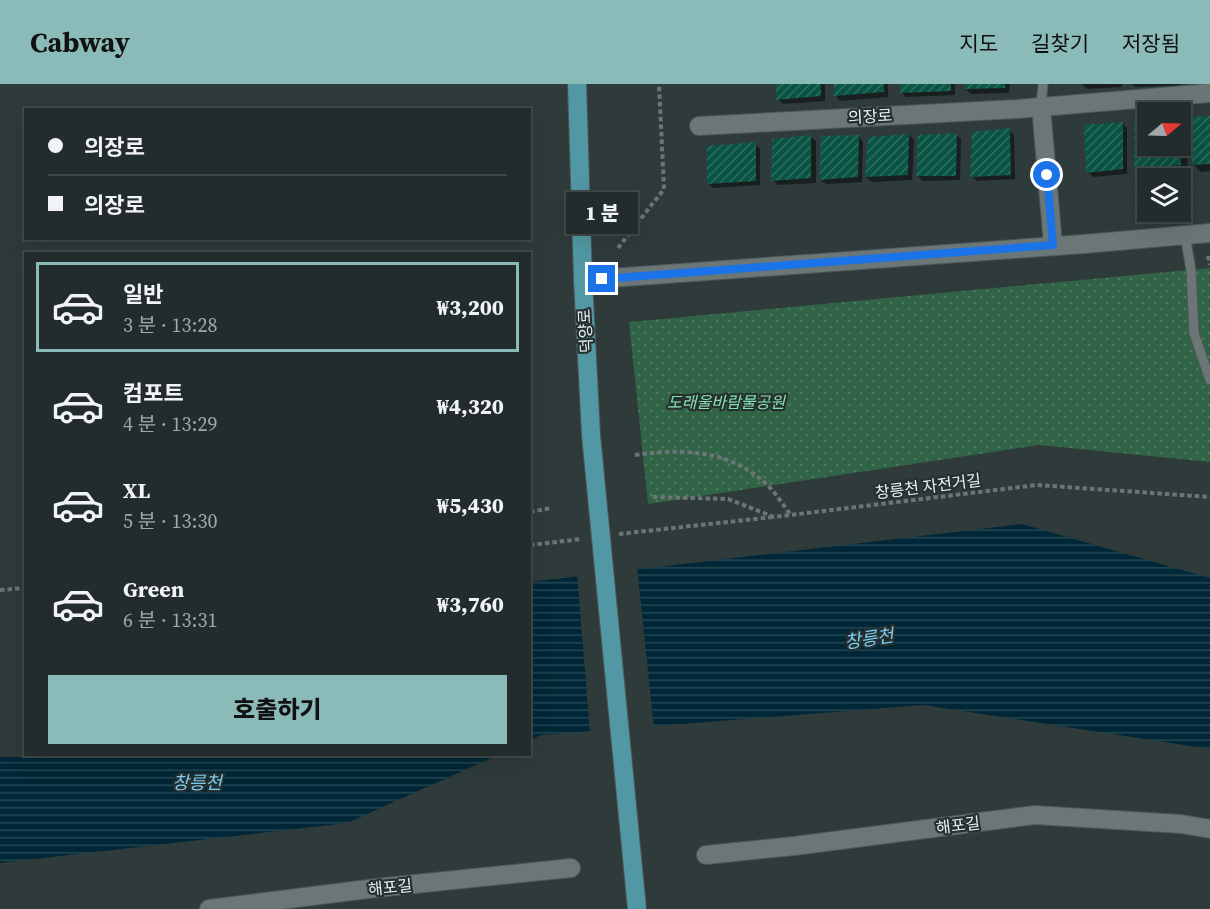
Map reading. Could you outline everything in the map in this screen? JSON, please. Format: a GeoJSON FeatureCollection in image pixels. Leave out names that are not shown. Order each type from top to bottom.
{"type":"FeatureCollection","features":[{"type":"Feature","properties":{"kind":"main road","name":"덕양로"},"geometry":{"type":"LineString","coordinates":[[577,84],[583,280],[591,435],[637,909]]}},
{"type":"Feature","properties":{"kind":"street","name":"의장로"},"geometry":{"type":"LineString","coordinates":[[699,126],[1041,106],[1210,93]]}},
{"type":"Feature","properties":{"kind":"street"},"geometry":{"type":"LineString","coordinates":[[1041,106],[1053,245]]}},
{"type":"Feature","properties":{"kind":"street"},"geometry":{"type":"LineString","coordinates":[[583,280],[1210,233]]}},
{"type":"Feature","properties":{"kind":"street","name":"해포길"},"geometry":{"type":"LineString","coordinates":[[706,855],[1035,815],[1181,824],[1210,829]]}},
{"type":"Feature","properties":{"kind":"street","name":"해포길"},"geometry":{"type":"LineString","coordinates":[[209,909],[376,888],[571,868]]}},
{"type":"Feature","properties":{"kind":"lane"},"geometry":{"type":"LineString","coordinates":[[1041,106],[1043,84]]}},
{"type":"Feature","properties":{"kind":"lane"},"geometry":{"type":"LineString","coordinates":[[1185,235],[1191,270],[1194,333],[1210,380]]}},
{"type":"Feature","properties":{"kind":"path"},"geometry":{"type":"LineString","coordinates":[[618,248],[664,189],[659,84]]}},
{"type":"Feature","properties":{"kind":"path"},"geometry":{"type":"LineString","coordinates":[[1208,256],[1210,265]]}},
{"type":"Feature","properties":{"kind":"path"},"geometry":{"type":"LineString","coordinates":[[635,455],[692,451],[737,462],[768,485],[791,515]]}},
{"type":"Feature","properties":{"kind":"path","name":"창릉천 자전거길"},"geometry":{"type":"LineString","coordinates":[[653,497],[728,499],[774,517],[1037,485],[1210,497]]}},
{"type":"Feature","properties":{"kind":"path"},"geometry":{"type":"LineString","coordinates":[[531,512],[551,508]]}},
{"type":"Feature","properties":{"kind":"path"},"geometry":{"type":"LineString","coordinates":[[609,535],[774,517]]}},
{"type":"Feature","properties":{"kind":"path"},"geometry":{"type":"LineString","coordinates":[[531,545],[587,538]]}},
{"type":"Feature","properties":{"kind":"path"},"geometry":{"type":"LineString","coordinates":[[0,590],[24,588]]}},
{"type":"Feature","properties":{"kind":"green space","name":"도래울바람물공원"},"geometry":{"type":"Polygon","coordinates":[[[1210,268],[1210,462],[1039,445],[648,504],[629,322],[1210,268]]]}},
{"type":"Feature","properties":{"kind":"water","name":"창릉천"},"geometry":{"type":"Polygon","coordinates":[[[1022,524],[1210,578],[1210,749],[923,705],[541,735],[531,740],[531,582],[1022,524]]]}},
{"type":"Feature","properties":{"kind":"water","name":"창릉천"},"geometry":{"type":"Polygon","coordinates":[[[496,756],[347,823],[0,863],[0,757],[496,756]]]}},
{"type":"Feature","properties":{"kind":"pier"},"geometry":{"type":"Polygon","coordinates":[[[637,566],[654,729],[590,734],[577,573],[637,566]]]}},
{"type":"Feature","properties":{"kind":"building"},"geometry":{"type":"Polygon","coordinates":[[[776,84],[821,84],[821,96],[776,100],[776,84]]]}},
{"type":"Feature","properties":{"kind":"building"},"geometry":{"type":"Polygon","coordinates":[[[834,84],[884,84],[884,92],[834,96],[834,84]]]}},
{"type":"Feature","properties":{"kind":"building"},"geometry":{"type":"Polygon","coordinates":[[[900,84],[951,84],[951,91],[900,93],[900,84]]]}},
{"type":"Feature","properties":{"kind":"building"},"geometry":{"type":"Polygon","coordinates":[[[965,84],[1005,84],[1005,88],[965,89],[965,84]]]}},
{"type":"Feature","properties":{"kind":"building"},"geometry":{"type":"Polygon","coordinates":[[[1210,116],[1210,164],[1192,165],[1191,117],[1210,116]]]}},
{"type":"Feature","properties":{"kind":"building"},"geometry":{"type":"Polygon","coordinates":[[[1134,120],[1137,120],[1137,156],[1181,156],[1181,165],[1134,169],[1134,120]]]}},
{"type":"Feature","properties":{"kind":"building"},"geometry":{"type":"Polygon","coordinates":[[[1123,122],[1123,169],[1086,173],[1084,125],[1123,122]]]}},
{"type":"Feature","properties":{"kind":"building"},"geometry":{"type":"Polygon","coordinates":[[[1010,128],[1011,175],[970,177],[972,132],[1010,128]]]}},
{"type":"Feature","properties":{"kind":"building"},"geometry":{"type":"Polygon","coordinates":[[[957,133],[956,176],[916,176],[918,135],[957,133]]]}},
{"type":"Feature","properties":{"kind":"building"},"geometry":{"type":"Polygon","coordinates":[[[909,134],[908,175],[865,177],[868,137],[909,134]]]}},
{"type":"Feature","properties":{"kind":"building"},"geometry":{"type":"Polygon","coordinates":[[[811,135],[811,178],[771,181],[772,139],[811,135]]]}},
{"type":"Feature","properties":{"kind":"building"},"geometry":{"type":"Polygon","coordinates":[[[859,135],[858,177],[819,180],[821,136],[859,135]]]}},
{"type":"Feature","properties":{"kind":"building"},"geometry":{"type":"Polygon","coordinates":[[[756,142],[756,181],[707,184],[707,146],[756,142]]]}},
{"type":"Feature","properties":{"kind":"route"},"geometry":{"type":"LineString","coordinates":[[602,279],[1053,245],[1047,175]]}}]}
